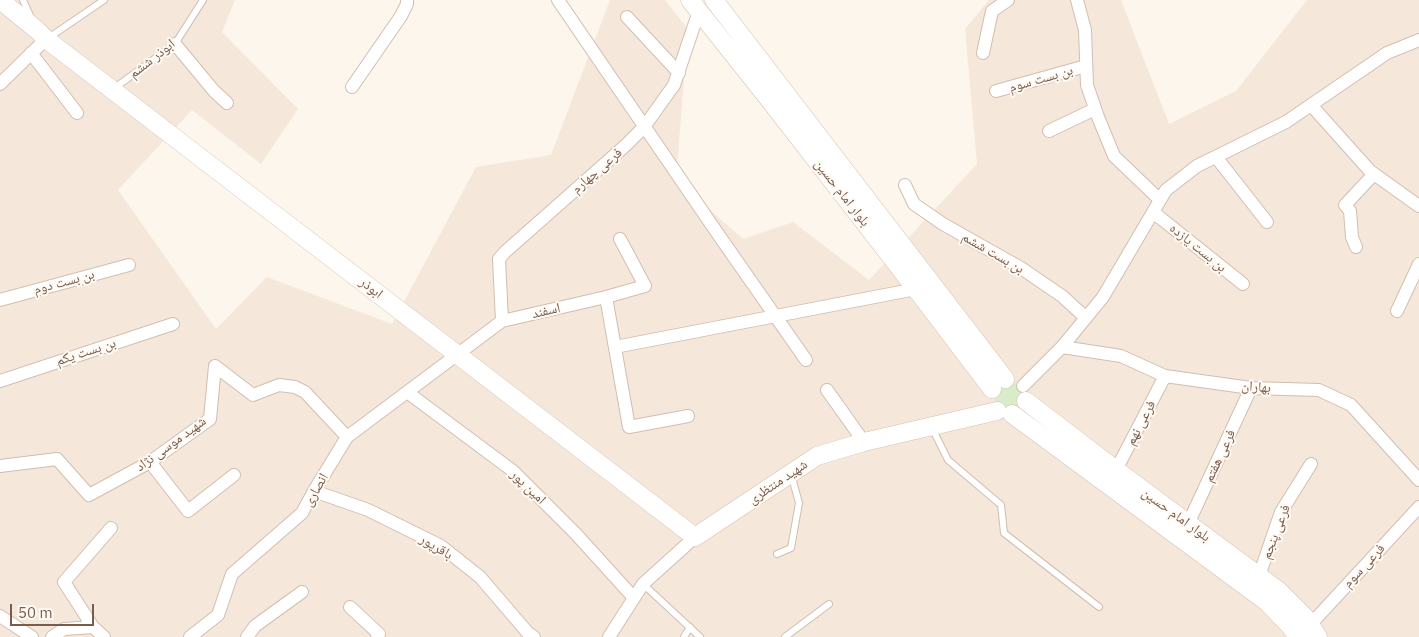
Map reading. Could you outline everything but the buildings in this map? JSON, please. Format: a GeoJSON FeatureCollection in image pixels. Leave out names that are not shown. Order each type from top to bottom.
{"type":"FeatureCollection","features":[{"type":"Feature","properties":{"kind":"street","name":"ابوذر"},"geometry":{"type":"LineString","coordinates":[[0,0],[41,35],[112,90],[695,537]]}},
{"type":"Feature","properties":{"kind":"street"},"geometry":{"type":"LineString","coordinates":[[352,87],[401,16],[407,0]]}},
{"type":"Feature","properties":{"kind":"street"},"geometry":{"type":"LineString","coordinates":[[558,0],[806,360]]}},
{"type":"Feature","properties":{"kind":"street"},"geometry":{"type":"LineString","coordinates":[[983,53],[992,11],[1008,0]]}},
{"type":"Feature","properties":{"kind":"street"},"geometry":{"type":"LineString","coordinates":[[1077,0],[1086,30],[1087,84],[1114,156],[1160,200]]}},
{"type":"Feature","properties":{"kind":"street","name":"بلوار امام حسین"},"geometry":{"type":"LineString","coordinates":[[722,3],[999,384]]}},
{"type":"Feature","properties":{"kind":"street","name":"فرعی چهارم"},"geometry":{"type":"LineString","coordinates":[[502,321],[499,259],[644,127],[674,85],[679,73],[695,6]]}},
{"type":"Feature","properties":{"kind":"street","name":"بلوار امام حسین"},"geometry":{"type":"LineString","coordinates":[[695,6],[916,289],[999,384]]}},
{"type":"Feature","properties":{"kind":"street"},"geometry":{"type":"LineString","coordinates":[[627,17],[679,73]]}},
{"type":"Feature","properties":{"kind":"street"},"geometry":{"type":"LineString","coordinates":[[0,84],[31,53],[41,35]]}},
{"type":"Feature","properties":{"kind":"street"},"geometry":{"type":"LineString","coordinates":[[1024,394],[1015,380],[999,384],[990,395],[991,401],[1005,412],[1021,410],[1024,394],[1103,297],[1166,190],[1198,166],[1286,122],[1387,53],[1419,40]]}},
{"type":"Feature","properties":{"kind":"street"},"geometry":{"type":"LineString","coordinates":[[175,44],[214,90],[228,103]]}},
{"type":"Feature","properties":{"kind":"street"},"geometry":{"type":"LineString","coordinates":[[31,53],[76,113]]}},
{"type":"Feature","properties":{"kind":"street","name":"بن بست سوم"},"geometry":{"type":"LineString","coordinates":[[996,91],[1086,66]]}},
{"type":"Feature","properties":{"kind":"street"},"geometry":{"type":"LineString","coordinates":[[1311,105],[1370,171],[1419,206]]}},
{"type":"Feature","properties":{"kind":"street"},"geometry":{"type":"LineString","coordinates":[[1049,131],[1095,108]]}},
{"type":"Feature","properties":{"kind":"street"},"geometry":{"type":"LineString","coordinates":[[1216,156],[1267,222]]}},
{"type":"Feature","properties":{"kind":"street"},"geometry":{"type":"LineString","coordinates":[[1356,247],[1352,237],[1350,211],[1345,204],[1374,174]]}},
{"type":"Feature","properties":{"kind":"street","name":"بن بست ششم"},"geometry":{"type":"LineString","coordinates":[[905,185],[914,204],[943,224],[1021,268],[1062,296],[1086,318]]}},
{"type":"Feature","properties":{"kind":"street","name":"بن بست یازده"},"geometry":{"type":"LineString","coordinates":[[1153,212],[1243,284]]}},
{"type":"Feature","properties":{"kind":"street","name":"اسفند"},"geometry":{"type":"LineString","coordinates":[[457,355],[502,321],[645,286],[620,239]]}},
{"type":"Feature","properties":{"kind":"street"},"geometry":{"type":"LineString","coordinates":[[1397,310],[1419,264]]}},
{"type":"Feature","properties":{"kind":"street","name":"بن بست دوم"},"geometry":{"type":"LineString","coordinates":[[0,300],[129,265]]}},
{"type":"Feature","properties":{"kind":"street"},"geometry":{"type":"LineString","coordinates":[[615,347],[916,289]]}},
{"type":"Feature","properties":{"kind":"street"},"geometry":{"type":"LineString","coordinates":[[606,297],[630,427],[688,416]]}},
{"type":"Feature","properties":{"kind":"street","name":"بن بست یکم"},"geometry":{"type":"LineString","coordinates":[[0,381],[173,324]]}},
{"type":"Feature","properties":{"kind":"street","name":"بهاران"},"geometry":{"type":"LineString","coordinates":[[1062,347],[1121,356],[1166,376],[1250,388],[1319,390],[1351,404],[1419,480]]}},
{"type":"Feature","properties":{"kind":"street","name":"انصاری"},"geometry":{"type":"LineString","coordinates":[[190,637],[218,615],[232,574],[302,513],[347,437],[457,355]]}},
{"type":"Feature","properties":{"kind":"street","name":"شهید موسی نژاد"},"geometry":{"type":"LineString","coordinates":[[0,466],[57,459],[89,495],[150,462],[210,419],[215,366],[253,395],[279,385],[295,386],[305,392],[347,437]]}},
{"type":"Feature","properties":{"kind":"street","name":"فرعی نهم"},"geometry":{"type":"LineString","coordinates":[[1116,470],[1166,376]]}},
{"type":"Feature","properties":{"kind":"street","name":"فرعی هفتم"},"geometry":{"type":"LineString","coordinates":[[1188,524],[1250,388]]}},
{"type":"Feature","properties":{"kind":"street"},"geometry":{"type":"LineString","coordinates":[[827,390],[864,442]]}},
{"type":"Feature","properties":{"kind":"street","name":"امین پور"},"geometry":{"type":"LineString","coordinates":[[408,392],[513,471],[576,534],[634,598]]}},
{"type":"Feature","properties":{"kind":"street","name":"بلوار امام حسین"},"geometry":{"type":"LineString","coordinates":[[1024,394],[1116,470],[1279,591],[1305,618],[1309,633]]}},
{"type":"Feature","properties":{"kind":"street","name":"بلوار امام حسین"},"geometry":{"type":"LineString","coordinates":[[1005,412],[1267,602],[1290,626],[1309,633]]}},
{"type":"Feature","properties":{"kind":"street","name":"شهید منتظری"},"geometry":{"type":"LineString","coordinates":[[609,637],[643,584],[695,537],[817,456],[864,442],[932,426],[1005,412]]}},
{"type":"Feature","properties":{"kind":"street"},"geometry":{"type":"LineString","coordinates":[[150,462],[188,511],[234,475]]}},
{"type":"Feature","properties":{"kind":"street","name":"فرعی پنجم"},"geometry":{"type":"LineString","coordinates":[[1259,576],[1280,512],[1311,464]]}},
{"type":"Feature","properties":{"kind":"street","name":"باقرپور"},"geometry":{"type":"LineString","coordinates":[[314,491],[368,510],[441,546],[480,577],[528,633],[534,637]]}},
{"type":"Feature","properties":{"kind":"street","name":"فرعی سوم"},"geometry":{"type":"LineString","coordinates":[[1309,633],[1419,507]]}},
{"type":"Feature","properties":{"kind":"street"},"geometry":{"type":"LineString","coordinates":[[104,637],[94,627],[64,582],[111,528]]}},
{"type":"Feature","properties":{"kind":"street"},"geometry":{"type":"LineString","coordinates":[[247,637],[255,626],[302,592]]}},
{"type":"Feature","properties":{"kind":"street"},"geometry":{"type":"LineString","coordinates":[[350,607],[379,634],[377,637]]}},
{"type":"Feature","properties":{"kind":"street"},"geometry":{"type":"LineString","coordinates":[[0,616],[32,637]]}},
{"type":"Feature","properties":{"kind":"street"},"geometry":{"type":"LineString","coordinates":[[52,637],[64,629],[94,627]]}},
{"type":"Feature","properties":{"kind":"lane"},"geometry":{"type":"LineString","coordinates":[[23,0],[41,35],[104,0]]}},
{"type":"Feature","properties":{"kind":"lane","name":"ابوذر ششم"},"geometry":{"type":"LineString","coordinates":[[112,90],[175,44],[203,0]]}},
{"type":"Feature","properties":{"kind":"lane"},"geometry":{"type":"LineString","coordinates":[[932,426],[948,460],[1001,505],[1004,533],[1099,607]]}},
{"type":"Feature","properties":{"kind":"lane"},"geometry":{"type":"LineString","coordinates":[[777,554],[791,548],[799,503],[791,473]]}},
{"type":"Feature","properties":{"kind":"lane"},"geometry":{"type":"LineString","coordinates":[[643,584],[700,637]]}},
{"type":"Feature","properties":{"kind":"lane"},"geometry":{"type":"LineString","coordinates":[[785,637],[829,604]]}},
{"type":"Feature","properties":{"kind":"lane"},"geometry":{"type":"LineString","coordinates":[[684,637],[690,627]]}},
{"type":"Feature","properties":{"kind":"shaded area"},"geometry":{"type":"Polygon","coordinates":[[[0,0],[235,0],[222,32],[298,109],[261,164],[192,110],[118,190],[216,329],[267,277],[392,324],[476,167],[551,155],[610,0],[665,0],[688,29],[676,180],[743,239],[793,222],[869,280],[977,164],[965,29],[989,0],[1121,0],[1169,124],[1236,91],[1307,0],[1419,0],[1419,637],[0,637],[0,0]]]}},
{"type":"Feature","properties":{"kind":"green space"},"geometry":{"type":"Polygon","coordinates":[[[1008,382],[1018,386],[1022,396],[1018,406],[1008,410],[998,406],[994,396],[998,386],[1008,382]]]}}]}
